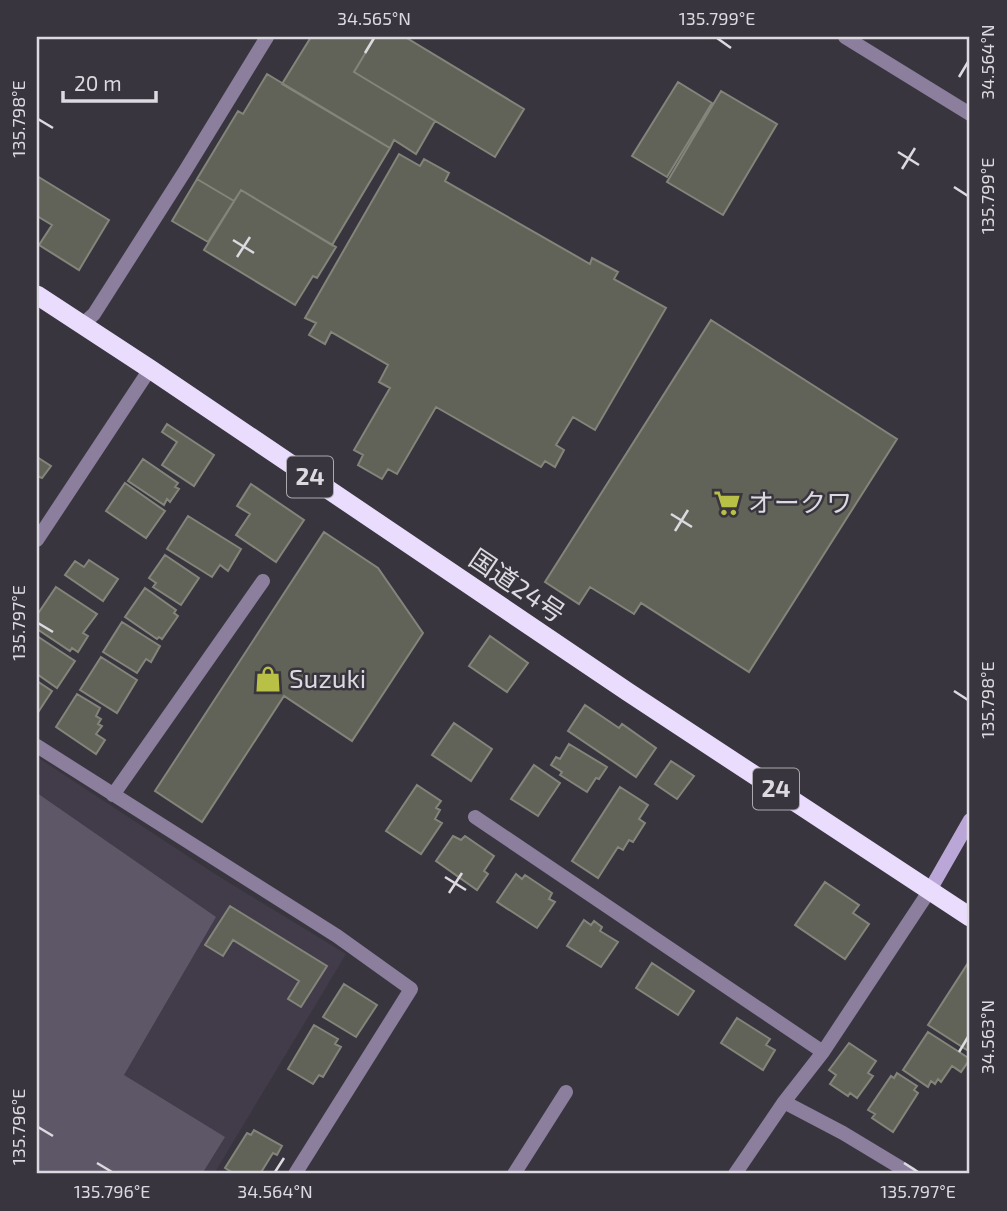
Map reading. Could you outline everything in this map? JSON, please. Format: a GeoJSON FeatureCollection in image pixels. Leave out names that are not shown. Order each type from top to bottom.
{"type":"FeatureCollection","features":[{"type":"Feature","properties":{"kind":"highway","name":"国道24号"},"geometry":{"type":"LineString","coordinates":[[37,295],[609,679],[970,917]]}},
{"type":"Feature","properties":{"kind":"main road"},"geometry":{"type":"LineString","coordinates":[[930,890],[970,820]]}},
{"type":"Feature","properties":{"kind":"street"},"geometry":{"type":"LineString","coordinates":[[82,325],[94,314],[267,37]]}},
{"type":"Feature","properties":{"kind":"street"},"geometry":{"type":"LineString","coordinates":[[845,37],[970,114]]}},
{"type":"Feature","properties":{"kind":"street"},"geometry":{"type":"LineString","coordinates":[[37,540],[150,369]]}},
{"type":"Feature","properties":{"kind":"street"},"geometry":{"type":"LineString","coordinates":[[113,795],[263,580]]}},
{"type":"Feature","properties":{"kind":"street"},"geometry":{"type":"LineString","coordinates":[[37,746],[337,936],[411,989],[295,1174]]}},
{"type":"Feature","properties":{"kind":"street"},"geometry":{"type":"LineString","coordinates":[[475,817],[823,1052]]}},
{"type":"Feature","properties":{"kind":"street"},"geometry":{"type":"LineString","coordinates":[[735,1174],[784,1102],[823,1052],[930,890]]}},
{"type":"Feature","properties":{"kind":"street"},"geometry":{"type":"LineString","coordinates":[[514,1174],[566,1092]]}},
{"type":"Feature","properties":{"kind":"street"},"geometry":{"type":"LineString","coordinates":[[784,1102],[843,1133],[911,1174]]}},
{"type":"Feature","properties":{"kind":"shaded area"},"geometry":{"type":"Polygon","coordinates":[[[37,757],[215,874],[346,954],[214,1174],[37,1174],[37,757]]]}},
{"type":"Feature","properties":{"kind":"shaded area"},"geometry":{"type":"Polygon","coordinates":[[[37,793],[216,917],[124,1075],[225,1137],[202,1174],[37,1174],[37,793]]]}},
{"type":"Feature","properties":{"kind":"building"},"geometry":{"type":"Polygon","coordinates":[[[311,37],[375,37],[354,72],[435,121],[416,154],[394,140],[390,148],[282,84],[311,37]]]}},
{"type":"Feature","properties":{"kind":"building"},"geometry":{"type":"Polygon","coordinates":[[[375,37],[405,37],[524,109],[495,157],[354,72],[375,37]]]}},
{"type":"Feature","properties":{"kind":"building"},"geometry":{"type":"Polygon","coordinates":[[[267,74],[390,148],[332,245],[241,190],[234,201],[197,179],[238,111],[243,114],[267,74]]]}},
{"type":"Feature","properties":{"kind":"building"},"geometry":{"type":"Polygon","coordinates":[[[678,82],[712,103],[667,177],[632,156],[678,82]]]}},
{"type":"Feature","properties":{"kind":"building"},"geometry":{"type":"Polygon","coordinates":[[[721,91],[777,124],[723,215],[667,182],[721,91]]]}},
{"type":"Feature","properties":{"kind":"building"},"geometry":{"type":"Polygon","coordinates":[[[399,154],[420,166],[424,159],[449,173],[445,181],[590,264],[592,258],[618,272],[614,279],[666,308],[595,430],[573,417],[556,445],[564,450],[555,467],[545,461],[541,467],[436,407],[397,474],[388,469],[382,479],[358,465],[363,455],[354,450],[390,388],[379,382],[388,365],[331,332],[325,344],[309,335],[316,323],[305,318],[399,154]]]}},
{"type":"Feature","properties":{"kind":"building"},"geometry":{"type":"Polygon","coordinates":[[[37,176],[109,220],[79,270],[39,245],[52,225],[37,216],[37,176]]]}},
{"type":"Feature","properties":{"kind":"building"},"geometry":{"type":"Polygon","coordinates":[[[197,179],[234,201],[208,242],[172,221],[197,179]]]}},
{"type":"Feature","properties":{"kind":"building"},"geometry":{"type":"Polygon","coordinates":[[[241,190],[336,247],[317,278],[313,276],[295,305],[204,250],[241,190]]]}},
{"type":"Feature","properties":{"kind":"building"},"geometry":{"type":"Polygon","coordinates":[[[711,320],[897,439],[749,672],[641,603],[634,614],[590,587],[579,604],[545,582],[711,320]]]}},
{"type":"Feature","properties":{"kind":"building"},"geometry":{"type":"Polygon","coordinates":[[[167,424],[214,455],[194,486],[162,465],[177,442],[162,432],[167,424]]]}},
{"type":"Feature","properties":{"kind":"building"},"geometry":{"type":"Polygon","coordinates":[[[37,457],[51,466],[42,478],[37,476],[37,457]]]}},
{"type":"Feature","properties":{"kind":"building"},"geometry":{"type":"Polygon","coordinates":[[[143,459],[178,483],[175,487],[179,489],[170,502],[167,499],[164,505],[128,481],[143,459]]]}},
{"type":"Feature","properties":{"kind":"building"},"geometry":{"type":"Polygon","coordinates":[[[125,483],[165,511],[146,538],[106,511],[125,483]]]}},
{"type":"Feature","properties":{"kind":"building"},"geometry":{"type":"Polygon","coordinates":[[[251,484],[304,520],[276,562],[236,535],[250,514],[237,506],[251,484]]]}},
{"type":"Feature","properties":{"kind":"building"},"geometry":{"type":"Polygon","coordinates":[[[188,516],[241,549],[228,571],[220,565],[212,577],[167,549],[188,516]]]}},
{"type":"Feature","properties":{"kind":"building"},"geometry":{"type":"Polygon","coordinates":[[[324,532],[378,568],[423,633],[352,741],[284,696],[202,822],[155,791],[324,532]]]}},
{"type":"Feature","properties":{"kind":"building"},"geometry":{"type":"Polygon","coordinates":[[[165,555],[199,578],[181,605],[153,587],[156,583],[149,578],[165,555]]]}},
{"type":"Feature","properties":{"kind":"building"},"geometry":{"type":"Polygon","coordinates":[[[89,560],[118,579],[103,601],[65,575],[75,561],[84,567],[89,560]]]}},
{"type":"Feature","properties":{"kind":"building"},"geometry":{"type":"Polygon","coordinates":[[[56,587],[97,614],[83,633],[88,636],[78,652],[72,648],[70,651],[37,629],[37,615],[56,587]]]}},
{"type":"Feature","properties":{"kind":"building"},"geometry":{"type":"Polygon","coordinates":[[[145,588],[176,610],[174,613],[178,616],[162,639],[157,639],[125,617],[145,588]]]}},
{"type":"Feature","properties":{"kind":"building"},"geometry":{"type":"Polygon","coordinates":[[[122,622],[160,646],[151,662],[146,659],[137,673],[103,652],[122,622]]]}},
{"type":"Feature","properties":{"kind":"building"},"geometry":{"type":"Polygon","coordinates":[[[37,636],[75,661],[57,688],[37,674],[37,636]]]}},
{"type":"Feature","properties":{"kind":"building"},"geometry":{"type":"Polygon","coordinates":[[[490,636],[528,663],[507,692],[469,666],[490,636]]]}},
{"type":"Feature","properties":{"kind":"building"},"geometry":{"type":"Polygon","coordinates":[[[101,657],[137,680],[117,713],[80,690],[101,657]]]}},
{"type":"Feature","properties":{"kind":"building"},"geometry":{"type":"Polygon","coordinates":[[[37,681],[52,691],[37,714],[37,681]]]}},
{"type":"Feature","properties":{"kind":"building"},"geometry":{"type":"Polygon","coordinates":[[[77,694],[100,708],[96,716],[101,719],[98,724],[102,726],[96,734],[105,740],[96,754],[56,727],[77,694]]]}},
{"type":"Feature","properties":{"kind":"building"},"geometry":{"type":"Polygon","coordinates":[[[585,705],[619,728],[622,724],[656,748],[636,777],[568,731],[585,705]]]}},
{"type":"Feature","properties":{"kind":"building"},"geometry":{"type":"Polygon","coordinates":[[[454,723],[492,749],[471,781],[432,755],[454,723]]]}},
{"type":"Feature","properties":{"kind":"building"},"geometry":{"type":"Polygon","coordinates":[[[569,744],[607,767],[587,792],[560,775],[562,772],[551,765],[556,757],[560,759],[569,744]]]}},
{"type":"Feature","properties":{"kind":"building"},"geometry":{"type":"Polygon","coordinates":[[[671,761],[694,776],[677,799],[655,784],[671,761]]]}},
{"type":"Feature","properties":{"kind":"building"},"geometry":{"type":"Polygon","coordinates":[[[534,765],[560,783],[538,816],[511,799],[534,765]]]}},
{"type":"Feature","properties":{"kind":"building"},"geometry":{"type":"Polygon","coordinates":[[[417,785],[441,801],[436,808],[440,810],[435,819],[442,823],[421,854],[386,831],[417,785]]]}},
{"type":"Feature","properties":{"kind":"building"},"geometry":{"type":"Polygon","coordinates":[[[620,787],[648,805],[639,819],[645,823],[633,842],[629,840],[623,850],[618,847],[598,878],[572,861],[620,787]]]}},
{"type":"Feature","properties":{"kind":"building"},"geometry":{"type":"Polygon","coordinates":[[[453,836],[461,840],[465,836],[494,856],[484,871],[488,874],[477,890],[436,861],[453,836]]]}},
{"type":"Feature","properties":{"kind":"building"},"geometry":{"type":"Polygon","coordinates":[[[516,874],[522,879],[525,875],[552,893],[549,899],[555,902],[537,928],[497,902],[516,874]]]}},
{"type":"Feature","properties":{"kind":"building"},"geometry":{"type":"Polygon","coordinates":[[[825,882],[859,905],[853,913],[869,924],[845,959],[795,925],[825,882]]]}},
{"type":"Feature","properties":{"kind":"building"},"geometry":{"type":"Polygon","coordinates":[[[230,906],[327,966],[301,1007],[288,999],[299,981],[233,940],[223,956],[205,945],[230,906]]]}},
{"type":"Feature","properties":{"kind":"building"},"geometry":{"type":"Polygon","coordinates":[[[584,920],[591,925],[594,921],[602,927],[600,931],[618,942],[601,967],[567,946],[584,920]]]}},
{"type":"Feature","properties":{"kind":"building"},"geometry":{"type":"Polygon","coordinates":[[[970,960],[970,1052],[928,1025],[970,960]]]}},
{"type":"Feature","properties":{"kind":"building"},"geometry":{"type":"Polygon","coordinates":[[[652,963],[694,991],[678,1015],[636,988],[652,963]]]}},
{"type":"Feature","properties":{"kind":"building"},"geometry":{"type":"Polygon","coordinates":[[[344,984],[377,1005],[356,1037],[323,1017],[344,984]]]}},
{"type":"Feature","properties":{"kind":"building"},"geometry":{"type":"Polygon","coordinates":[[[737,1018],[770,1039],[766,1045],[775,1050],[763,1070],[721,1043],[737,1018]]]}},
{"type":"Feature","properties":{"kind":"building"},"geometry":{"type":"Polygon","coordinates":[[[314,1025],[338,1039],[335,1044],[341,1047],[323,1077],[319,1075],[313,1084],[288,1069],[314,1025]]]}},
{"type":"Feature","properties":{"kind":"building"},"geometry":{"type":"Polygon","coordinates":[[[928,1032],[970,1059],[961,1072],[952,1066],[941,1082],[938,1079],[935,1084],[931,1081],[928,1087],[903,1070],[928,1032]]]}},
{"type":"Feature","properties":{"kind":"building"},"geometry":{"type":"Polygon","coordinates":[[[849,1043],[876,1061],[868,1073],[873,1076],[857,1098],[850,1093],[848,1096],[830,1084],[836,1075],[829,1070],[849,1043]]]}},
{"type":"Feature","properties":{"kind":"building"},"geometry":{"type":"Polygon","coordinates":[[[897,1073],[917,1086],[914,1090],[918,1093],[893,1132],[872,1118],[875,1114],[868,1110],[891,1076],[894,1078],[897,1073]]]}},
{"type":"Feature","properties":{"kind":"building"},"geometry":{"type":"Polygon","coordinates":[[[254,1130],[282,1146],[277,1155],[273,1153],[260,1174],[235,1174],[225,1168],[247,1133],[251,1135],[254,1130]]]}},
{"type":"Feature","properties":{"kind":"place","name":"オークワ"},"geometry":{"type":"Point","coordinates":[727,503]}},
{"type":"Feature","properties":{"kind":"place","name":"Suzuki"},"geometry":{"type":"Point","coordinates":[268,679]}}]}
